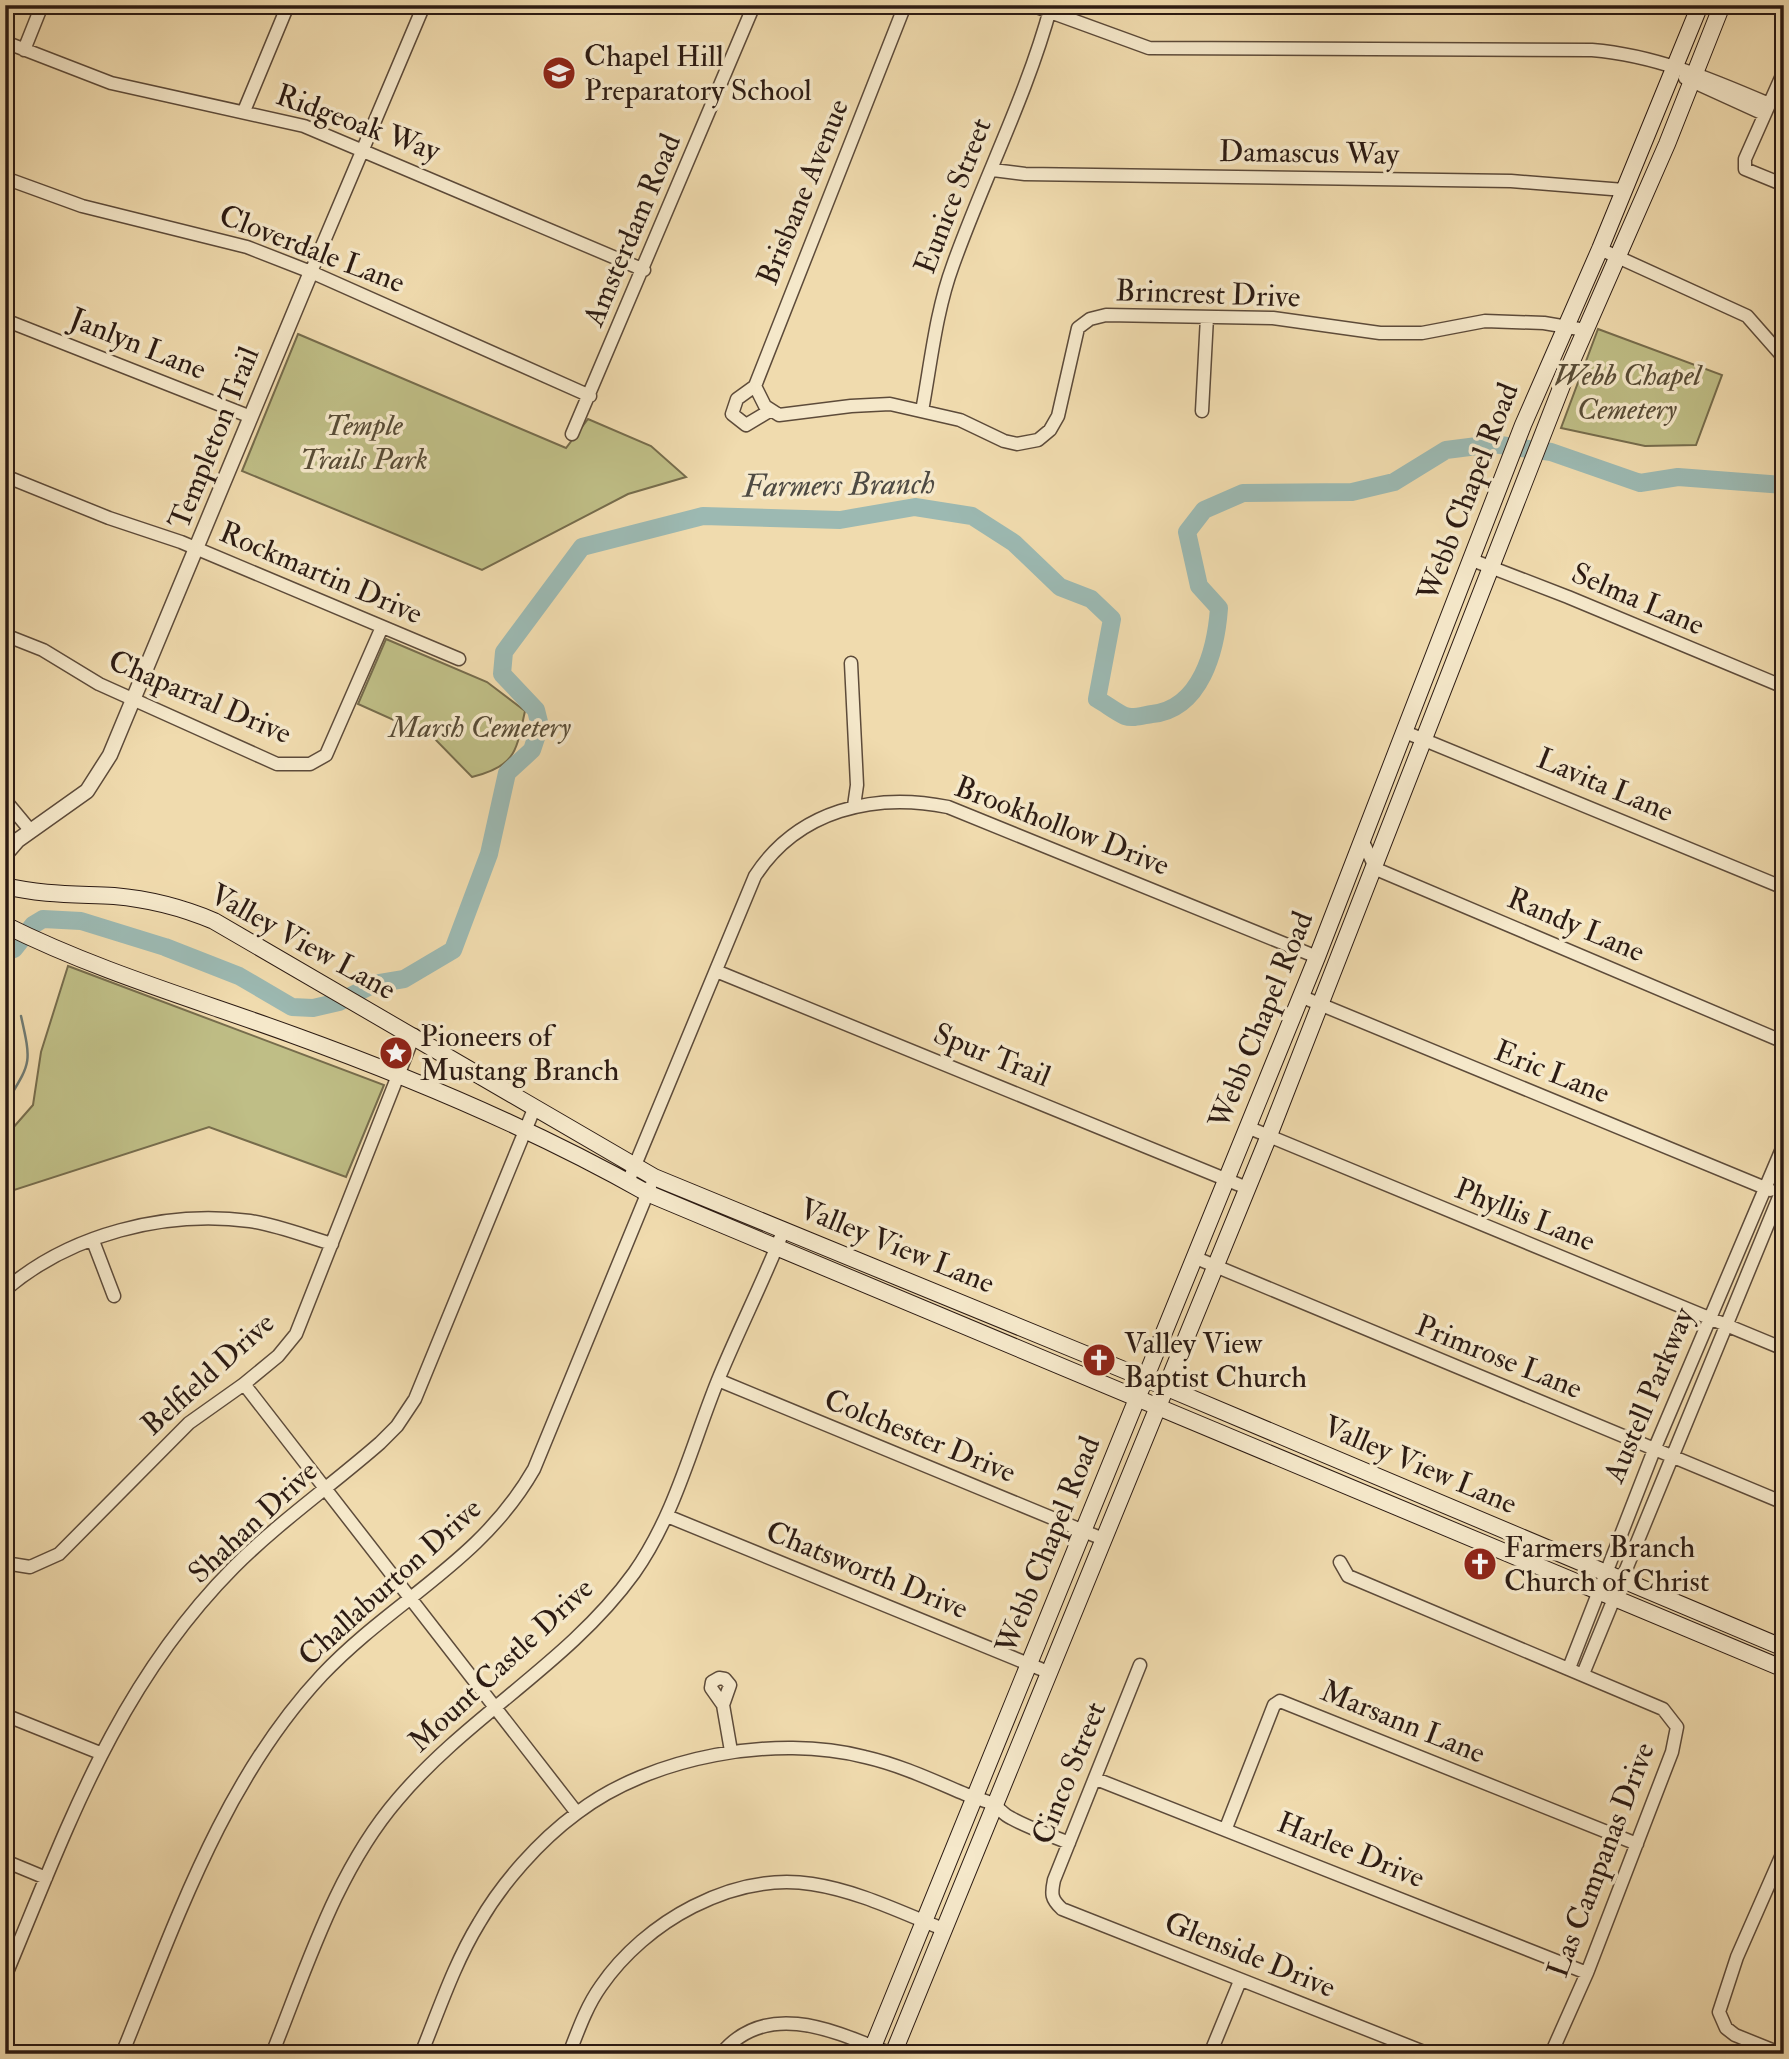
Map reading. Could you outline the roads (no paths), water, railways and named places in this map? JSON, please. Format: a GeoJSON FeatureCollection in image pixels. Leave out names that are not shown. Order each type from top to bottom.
{"type":"FeatureCollection","features":[{"type":"Feature","properties":{"kind":"main road","name":"Webb Chapel Road"},"geometry":{"type":"LineString","coordinates":[[872,2050],[926,1922],[974,1797],[1086,1532],[1317,957],[1523,425],[1600,249],[1700,5]]}},
{"type":"Feature","properties":{"kind":"main road","name":"Webb Chapel Road"},"geometry":{"type":"LineString","coordinates":[[892,2054],[1216,1268],[1376,869],[1545,428],[1694,78],[1722,5]]}},
{"type":"Feature","properties":{"kind":"main road","name":"Valley View Lane"},"geometry":{"type":"LineString","coordinates":[[7,887],[52,893],[114,896],[166,904],[230,929],[654,1177],[1166,1387],[1784,1648]]}},
{"type":"Feature","properties":{"kind":"main road","name":"Valley View Lane"},"geometry":{"type":"LineString","coordinates":[[5,925],[41,943],[399,1075],[527,1129],[647,1193],[1784,1669]]}},
{"type":"Feature","properties":{"kind":"main road"},"geometry":{"type":"LineString","coordinates":[[1315,1472],[1322,1454]]}},
{"type":"Feature","properties":{"kind":"street"},"geometry":{"type":"LineString","coordinates":[[24,50],[42,5]]}},
{"type":"Feature","properties":{"kind":"street"},"geometry":{"type":"LineString","coordinates":[[244,111],[288,5]]}},
{"type":"Feature","properties":{"kind":"street","name":"Templeton Trail"},"geometry":{"type":"LineString","coordinates":[[5,855],[30,830],[64,810],[98,777],[135,699],[424,5]]}},
{"type":"Feature","properties":{"kind":"street","name":"Amsterdam Road"},"geometry":{"type":"LineString","coordinates":[[572,434],[644,270],[754,5]]}},
{"type":"Feature","properties":{"kind":"street","name":"Brisbane Avenue"},"geometry":{"type":"LineString","coordinates":[[771,410],[746,425],[732,414],[737,399],[757,392],[905,5]]}},
{"type":"Feature","properties":{"kind":"street"},"geometry":{"type":"LineString","coordinates":[[1031,5],[1050,9],[1149,48],[1624,52],[1766,109]]}},
{"type":"Feature","properties":{"kind":"street","name":"Eunice Street"},"geometry":{"type":"LineString","coordinates":[[922,411],[940,307],[952,265],[993,170],[1050,9]]}},
{"type":"Feature","properties":{"kind":"street","name":"Ridgeoak Way"},"geometry":{"type":"LineString","coordinates":[[5,42],[111,83],[304,125],[644,270]]}},
{"type":"Feature","properties":{"kind":"street"},"geometry":{"type":"LineString","coordinates":[[1784,71],[1748,148],[1745,169],[1784,185]]}},
{"type":"Feature","properties":{"kind":"street","name":"Damascus Way"},"geometry":{"type":"LineString","coordinates":[[993,170],[1024,174],[1511,181],[1624,190]]}},
{"type":"Feature","properties":{"kind":"street","name":"Cloverdale Lane"},"geometry":{"type":"LineString","coordinates":[[5,177],[82,206],[247,247],[311,272],[590,396]]}},
{"type":"Feature","properties":{"kind":"street"},"geometry":{"type":"LineString","coordinates":[[1600,249],[1747,316],[1784,358]]}},
{"type":"Feature","properties":{"kind":"street","name":"Brincrest Drive"},"geometry":{"type":"LineString","coordinates":[[771,410],[789,416],[851,405],[890,404],[960,420],[1004,441],[1017,444],[1038,440],[1051,430],[1058,416],[1078,328],[1090,319],[1106,315],[1273,318],[1380,333],[1422,333],[1485,321],[1585,330]]}},
{"type":"Feature","properties":{"kind":"street"},"geometry":{"type":"LineString","coordinates":[[1202,411],[1207,317]]}},
{"type":"Feature","properties":{"kind":"street","name":"Janlyn Lane"},"geometry":{"type":"LineString","coordinates":[[5,320],[251,418]]}},
{"type":"Feature","properties":{"kind":"street"},"geometry":{"type":"LineString","coordinates":[[757,392],[771,410]]}},
{"type":"Feature","properties":{"kind":"street","name":"Rockmartin Drive"},"geometry":{"type":"LineString","coordinates":[[5,476],[197,550],[459,659]]}},
{"type":"Feature","properties":{"kind":"street","name":"Selma Lane"},"geometry":{"type":"LineString","coordinates":[[1472,560],[1784,687]]}},
{"type":"Feature","properties":{"kind":"street","name":"Chaparral Drive"},"geometry":{"type":"LineString","coordinates":[[5,635],[43,650],[99,684],[278,764],[310,764],[326,755],[382,627]]}},
{"type":"Feature","properties":{"kind":"street"},"geometry":{"type":"LineString","coordinates":[[851,663],[857,785],[854,806]]}},
{"type":"Feature","properties":{"kind":"street","name":"Lavita Lane"},"geometry":{"type":"LineString","coordinates":[[1405,732],[1784,888]]}},
{"type":"Feature","properties":{"kind":"street"},"geometry":{"type":"LineString","coordinates":[[5,800],[30,830]]}},
{"type":"Feature","properties":{"kind":"street","name":"Brookhollow Drive"},"geometry":{"type":"LineString","coordinates":[[628,1182],[747,891],[765,861],[774,850],[810,825],[854,806],[900,800],[948,807],[1317,957]]}},
{"type":"Feature","properties":{"kind":"street"},"geometry":{"type":"LineString","coordinates":[[1363,842],[1376,869]]}},
{"type":"Feature","properties":{"kind":"street","name":"Randy Lane"},"geometry":{"type":"LineString","coordinates":[[1376,869],[1784,1042]]}},
{"type":"Feature","properties":{"kind":"street","name":"Spur Trail"},"geometry":{"type":"LineString","coordinates":[[716,971],[1247,1188]]}},
{"type":"Feature","properties":{"kind":"street","name":"Eric Lane"},"geometry":{"type":"LineString","coordinates":[[1300,996],[1765,1188],[1783,1191]]}},
{"type":"Feature","properties":{"kind":"street","name":"Belfield Drive"},"geometry":{"type":"LineString","coordinates":[[5,1563],[30,1567],[59,1554],[189,1423],[278,1356],[296,1334],[414,1035]]}},
{"type":"Feature","properties":{"kind":"street","name":"Shahan Drive"},"geometry":{"type":"LineString","coordinates":[[5,1977],[83,1787],[147,1673],[186,1622],[234,1568],[388,1435],[415,1399],[534,1109]]}},
{"type":"Feature","properties":{"kind":"street","name":"Phyllis Lane"},"geometry":{"type":"LineString","coordinates":[[1247,1127],[1268,1138],[1784,1349]]}},
{"type":"Feature","properties":{"kind":"street","name":"Austell Parkway"},"geometry":{"type":"LineString","coordinates":[[1613,1576],[1654,1450],[1784,1144]]}},
{"type":"Feature","properties":{"kind":"street","name":"Challaburton Drive"},"geometry":{"type":"LineString","coordinates":[[122,2054],[221,1820],[249,1770],[322,1675],[495,1526],[521,1491],[534,1469],[654,1177]]}},
{"type":"Feature","properties":{"kind":"street","name":"Austell Parkway"},"geometry":{"type":"LineString","coordinates":[[1569,1668],[1670,1456],[1724,1324],[1783,1191]]}},
{"type":"Feature","properties":{"kind":"street"},"geometry":{"type":"LineString","coordinates":[[5,1290],[42,1263],[93,1241],[134,1227],[199,1217],[252,1222],[332,1244]]}},
{"type":"Feature","properties":{"kind":"street","name":"Mount Castle Drive"},"geometry":{"type":"LineString","coordinates":[[272,2054],[334,1901],[376,1825],[427,1768],[577,1640],[636,1570],[667,1516],[718,1380],[784,1229]]}},
{"type":"Feature","properties":{"kind":"street"},"geometry":{"type":"LineString","coordinates":[[93,1241],[114,1296]]}},
{"type":"Feature","properties":{"kind":"street","name":"Primrose Lane"},"geometry":{"type":"LineString","coordinates":[[1196,1258],[1784,1503]]}},
{"type":"Feature","properties":{"kind":"street","name":"Colchester Drive"},"geometry":{"type":"LineString","coordinates":[[718,1380],[1103,1539]]}},
{"type":"Feature","properties":{"kind":"street"},"geometry":{"type":"LineString","coordinates":[[244,1384],[408,1599],[577,1813]]}},
{"type":"Feature","properties":{"kind":"street","name":"Chatsworth Drive"},"geometry":{"type":"LineString","coordinates":[[667,1516],[1048,1672]]}},
{"type":"Feature","properties":{"kind":"street","name":"Las Campanas Drive"},"geometry":{"type":"LineString","coordinates":[[1339,1562],[1348,1576],[1663,1709],[1677,1727],[1672,1752],[1637,1844],[1587,1973],[1551,2054]]}},
{"type":"Feature","properties":{"kind":"street","name":"Austell Parkway"},"geometry":{"type":"LineString","coordinates":[[1583,1674],[1605,1595]]}},
{"type":"Feature","properties":{"kind":"street","name":"Cinco Street"},"geometry":{"type":"LineString","coordinates":[[1053,1901],[1051,1894],[1054,1880],[1140,1665]]}},
{"type":"Feature","properties":{"kind":"street","name":"Marsann Lane"},"geometry":{"type":"LineString","coordinates":[[1226,1828],[1274,1705],[1280,1701],[1637,1844]]}},
{"type":"Feature","properties":{"kind":"street"},"geometry":{"type":"LineString","coordinates":[[723,1704],[731,1751]]}},
{"type":"Feature","properties":{"kind":"street"},"geometry":{"type":"LineString","coordinates":[[5,1714],[100,1753]]}},
{"type":"Feature","properties":{"kind":"street"},"geometry":{"type":"LineString","coordinates":[[421,2054],[459,1958],[501,1890],[577,1813],[655,1773],[731,1751],[777,1748],[839,1751],[901,1767],[993,1805],[1008,1817],[1069,1843]]}},
{"type":"Feature","properties":{"kind":"street","name":"Harlee Drive"},"geometry":{"type":"LineString","coordinates":[[1096,1779],[1226,1828],[1587,1973]]}},
{"type":"Feature","properties":{"kind":"street"},"geometry":{"type":"LineString","coordinates":[[1782,2054],[1735,2035],[1726,2028],[1719,2012],[1737,1956],[1784,1850]]}},
{"type":"Feature","properties":{"kind":"street"},"geometry":{"type":"LineString","coordinates":[[5,1861],[46,1878]]}},
{"type":"Feature","properties":{"kind":"street"},"geometry":{"type":"LineString","coordinates":[[569,2054],[587,2010],[601,1986],[625,1957],[667,1922],[696,1904],[759,1885],[801,1883],[848,1892],[943,1929]]}},
{"type":"Feature","properties":{"kind":"street","name":"Glenside Drive"},"geometry":{"type":"LineString","coordinates":[[1053,1901],[1062,1909],[1429,2054]]}},
{"type":"Feature","properties":{"kind":"street"},"geometry":{"type":"LineString","coordinates":[[1210,2054],[1240,1981]]}},
{"type":"Feature","properties":{"kind":"street"},"geometry":{"type":"LineString","coordinates":[[721,2054],[742,2035],[782,2022],[803,2022],[872,2050],[892,2054]]}},
{"type":"Feature","properties":{"kind":"waterway","name":"Farmers Branch"},"geometry":{"type":"LineString","coordinates":[[5,952],[14,949],[33,925],[43,919],[81,921],[165,947],[239,976],[292,1007],[313,1008],[339,1002],[374,984],[404,979],[453,950],[489,854],[507,773],[532,750],[540,726],[536,710],[502,674],[504,652],[582,547],[703,516],[840,520],[915,507],[972,516],[1014,543],[1060,587],[1091,599],[1112,619],[1097,699],[1125,716],[1135,717],[1169,710],[1183,701],[1203,675],[1214,642],[1219,608],[1199,586],[1187,532],[1204,510],[1243,493],[1352,492],[1394,482],[1446,450],[1493,444],[1551,452],[1640,483],[1678,477],[1784,485]]}},
{"type":"Feature","properties":{"kind":"waterway"},"geometry":{"type":"LineString","coordinates":[[7,952],[9,961]]}},
{"type":"Feature","properties":{"kind":"waterway"},"geometry":{"type":"LineString","coordinates":[[5,1105],[27,1063],[27,1045],[21,1016]]}},
{"type":"Feature","properties":{"kind":"place","name":"Chapel Hill Preparatory School"},"geometry":{"type":"Point","coordinates":[559,73]}},
{"type":"Feature","properties":{"kind":"place","name":"Pioneers of Mustang Branch"},"geometry":{"type":"Point","coordinates":[396,1053]}},
{"type":"Feature","properties":{"kind":"place","name":"Valley View Baptist Church"},"geometry":{"type":"Point","coordinates":[1099,1360]}},
{"type":"Feature","properties":{"kind":"place","name":"Farmers Branch Church of Christ"},"geometry":{"type":"Point","coordinates":[1480,1564]}},
{"type":"Feature","properties":{"kind":"park label","name":"Webb Chapel Cemetery"},"geometry":{"type":"Point","coordinates":[1627,392]}},
{"type":"Feature","properties":{"kind":"park label","name":"Temple Trails Park"},"geometry":{"type":"Point","coordinates":[364,442]}},
{"type":"Feature","properties":{"kind":"park label","name":"Marsh Cemetery"},"geometry":{"type":"Point","coordinates":[480,727]}}]}
